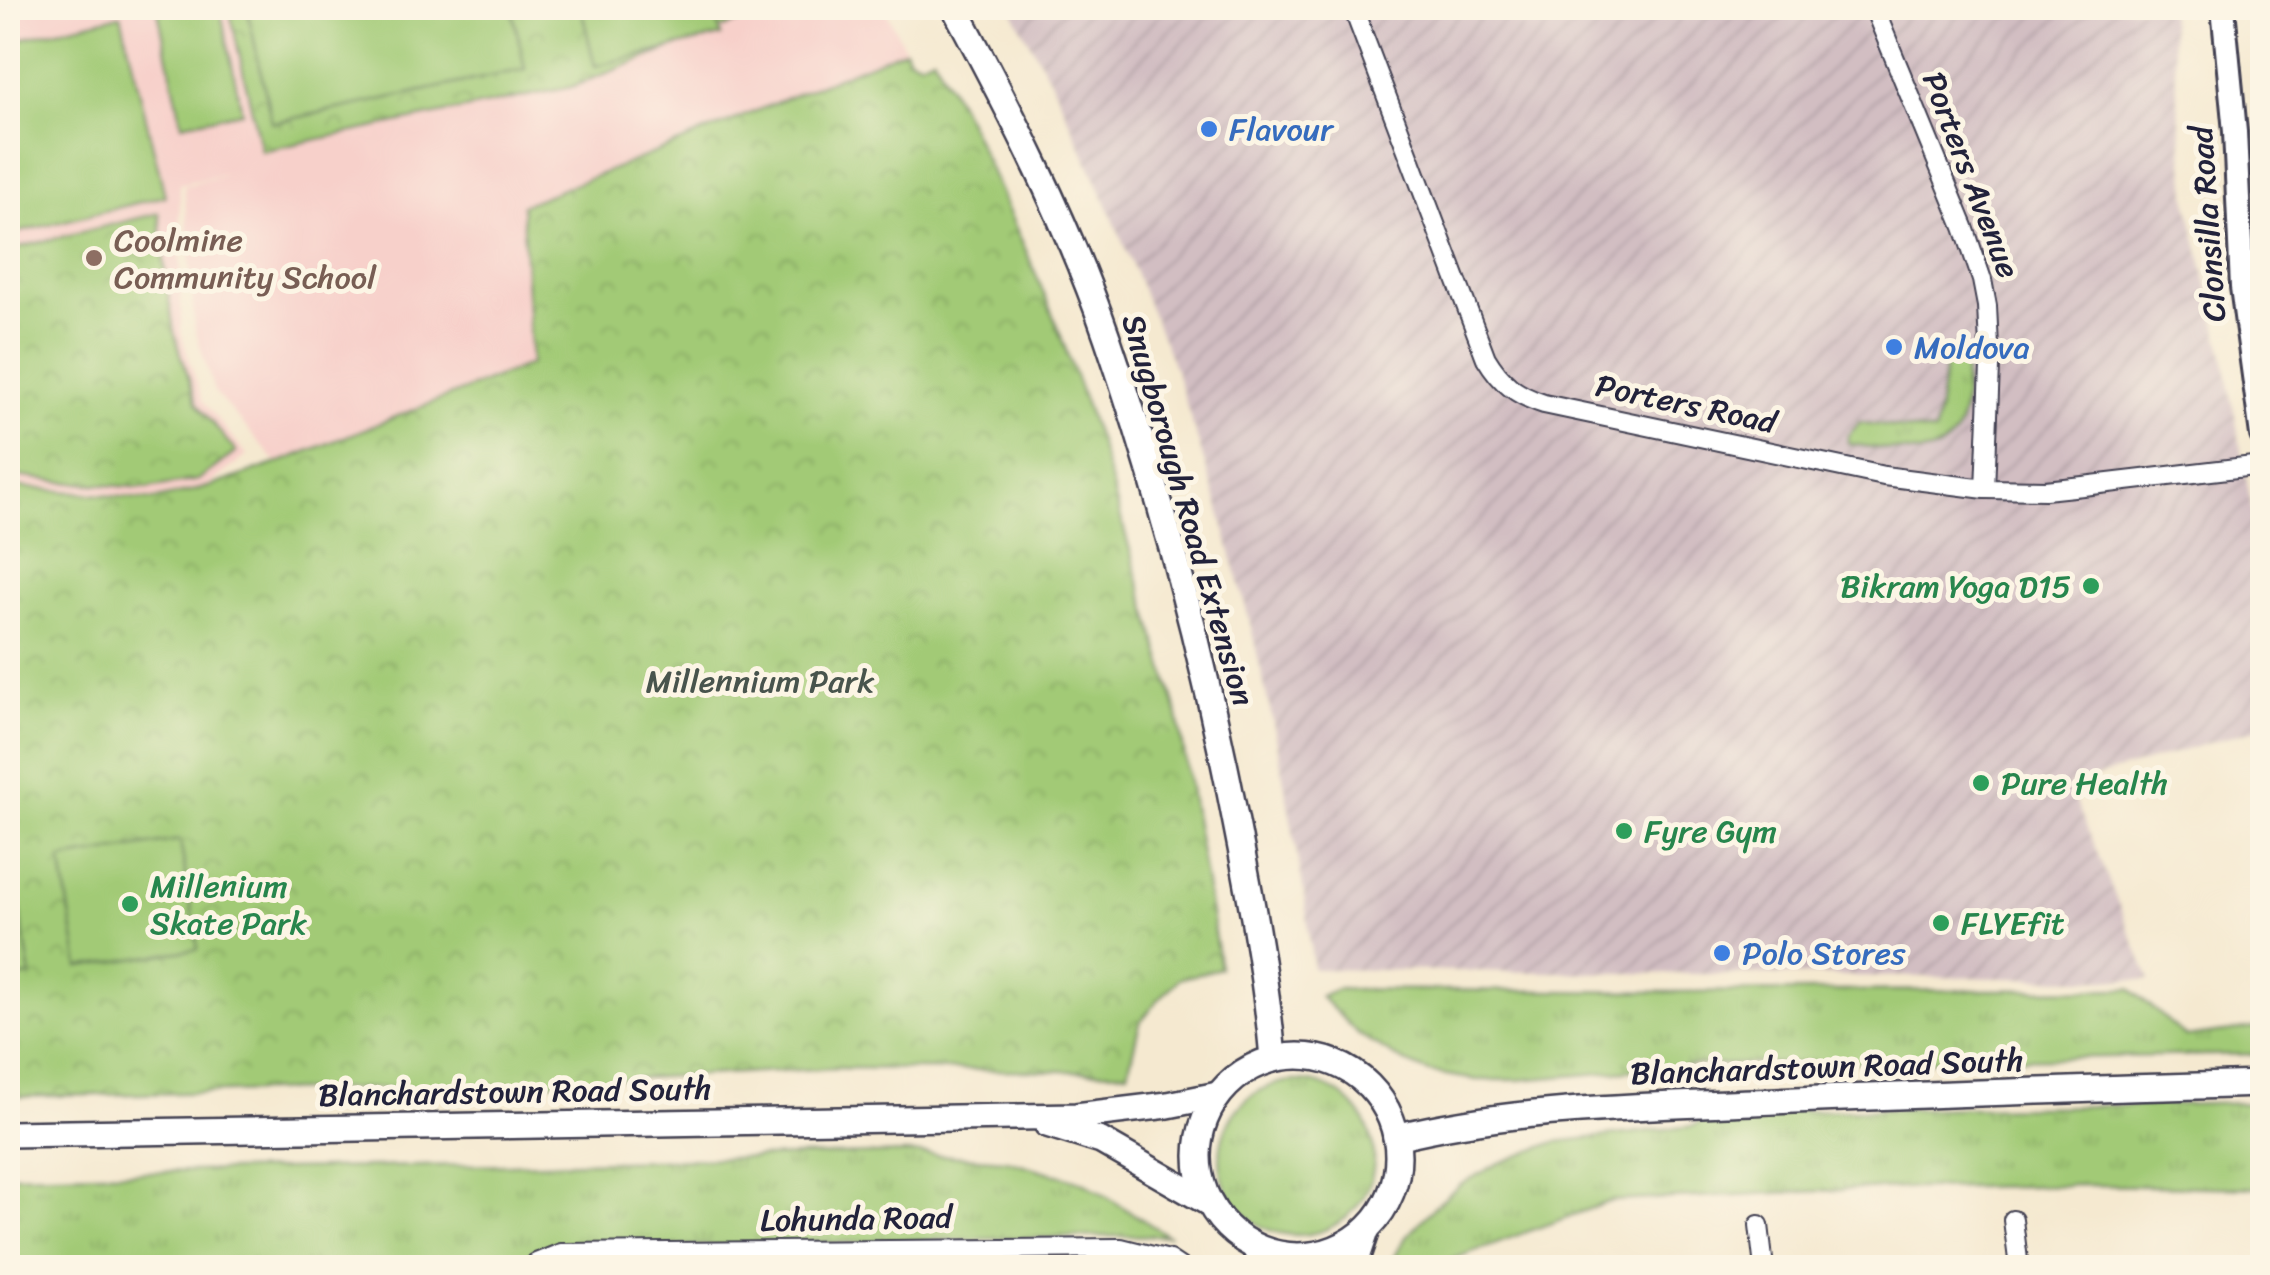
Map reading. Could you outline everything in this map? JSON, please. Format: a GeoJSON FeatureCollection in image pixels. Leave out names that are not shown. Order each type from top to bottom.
{"type":"FeatureCollection","features":[{"type":"Feature","properties":{"kind":"main road","name":"Snugborough Road Extension"},"geometry":{"type":"LineString","coordinates":[[955,8],[1034,161],[1076,256],[1107,336],[1159,505],[1212,703],[1261,959],[1273,1058]]}},
{"type":"Feature","properties":{"kind":"main road"},"geometry":{"type":"LineString","coordinates":[[1290,1056],[1319,1058],[1346,1068],[1370,1086],[1386,1109],[1396,1137],[1398,1169],[1388,1200],[1369,1227],[1342,1246],[1312,1256],[1258,1256],[1228,1228],[1209,1203],[1199,1174],[1198,1146],[1204,1120],[1218,1095],[1237,1076],[1273,1058],[1290,1056]]}},
{"type":"Feature","properties":{"kind":"main road","name":"Blanchardstown Road South"},"geometry":{"type":"LineString","coordinates":[[1396,1137],[1568,1110],[2262,1084]]}},
{"type":"Feature","properties":{"kind":"main road","name":"Blanchardstown Road South"},"geometry":{"type":"LineString","coordinates":[[8,1134],[1090,1116],[1218,1095]]}},
{"type":"Feature","properties":{"kind":"main road","name":"Blanchardstown Road South"},"geometry":{"type":"LineString","coordinates":[[1024,1116],[1102,1141],[1209,1203]]}},
{"type":"Feature","properties":{"kind":"street","name":"Porters Road"},"geometry":{"type":"LineString","coordinates":[[1352,8],[1486,358],[1497,376],[1518,394],[1544,404],[1758,451],[1884,476],[1986,489],[2045,490],[2262,465]]}},
{"type":"Feature","properties":{"kind":"street","name":"Porters Avenue"},"geometry":{"type":"LineString","coordinates":[[1874,8],[1964,226],[1982,280],[1988,306],[1990,367],[1986,489]]}},
{"type":"Feature","properties":{"kind":"street","name":"Clonsilla Road"},"geometry":{"type":"LineString","coordinates":[[2223,8],[2242,287],[2262,435]]}},
{"type":"Feature","properties":{"kind":"street"},"geometry":{"type":"LineString","coordinates":[[2013,1220],[2019,1268]]}},
{"type":"Feature","properties":{"kind":"street"},"geometry":{"type":"LineString","coordinates":[[1759,1224],[1764,1268]]}},
{"type":"Feature","properties":{"kind":"street"},"geometry":{"type":"LineString","coordinates":[[1356,1268],[1369,1227]]}},
{"type":"Feature","properties":{"kind":"street"},"geometry":{"type":"LineString","coordinates":[[995,1268],[996,1248]]}},
{"type":"Feature","properties":{"kind":"street","name":"Lohunda Road"},"geometry":{"type":"LineString","coordinates":[[533,1268],[561,1253],[754,1259],[996,1248],[1121,1248],[1169,1260],[1181,1268]]}},
{"type":"Feature","properties":{"kind":"shaded area"},"geometry":{"type":"Polygon","coordinates":[[[8,8],[885,8],[905,49],[521,205],[530,364],[276,462],[214,391],[195,329],[184,186],[236,172],[180,184],[181,333],[202,400],[247,455],[207,486],[152,498],[8,484],[8,8]]]}},
{"type":"Feature","properties":{"kind":"shaded area"},"geometry":{"type":"Polygon","coordinates":[[[1011,8],[2169,8],[2188,203],[2225,360],[2255,526],[2262,543],[2262,727],[2069,785],[2150,980],[1313,969],[1304,893],[1275,732],[1219,508],[1175,369],[1108,207],[1053,85],[1011,8]]]}},
{"type":"Feature","properties":{"kind":"green space"},"geometry":{"type":"Polygon","coordinates":[[[220,8],[242,112],[182,124],[158,11],[220,8]]]}},
{"type":"Feature","properties":{"kind":"green space"},"geometry":{"type":"Polygon","coordinates":[[[229,8],[775,8],[571,87],[261,151],[229,8]]]}},
{"type":"Feature","properties":{"kind":"green space"},"geometry":{"type":"Polygon","coordinates":[[[247,8],[512,8],[525,69],[272,123],[247,8]]]}},
{"type":"Feature","properties":{"kind":"green space"},"geometry":{"type":"Polygon","coordinates":[[[581,8],[714,8],[721,36],[595,66],[581,8]]]}},
{"type":"Feature","properties":{"kind":"green space"},"geometry":{"type":"Polygon","coordinates":[[[121,15],[165,196],[8,235],[8,42],[121,15]]]}},
{"type":"Feature","properties":{"kind":"green space","name":"Millennium Park"},"geometry":{"type":"Polygon","coordinates":[[[905,49],[909,58],[920,62],[933,56],[968,121],[1056,323],[1098,439],[1178,716],[1220,968],[1179,979],[1157,1001],[1140,1022],[1128,1072],[840,1068],[483,1086],[8,1097],[8,486],[153,500],[208,487],[278,463],[531,364],[522,205],[905,49]]]}},
{"type":"Feature","properties":{"kind":"green space"},"geometry":{"type":"Polygon","coordinates":[[[159,213],[174,332],[197,404],[236,452],[198,480],[147,488],[8,475],[8,250],[159,213]]]}},
{"type":"Feature","properties":{"kind":"green space"},"geometry":{"type":"Polygon","coordinates":[[[1965,359],[1963,406],[1955,434],[1946,444],[1915,453],[1848,444],[1848,436],[1859,422],[1935,433],[1945,364],[1965,359]]]}},
{"type":"Feature","properties":{"kind":"green space","name":"Millenium Skate Park"},"geometry":{"type":"Polygon","coordinates":[[[180,840],[198,949],[79,967],[61,859],[180,840]]]}},
{"type":"Feature","properties":{"kind":"green space"},"geometry":{"type":"Polygon","coordinates":[[[12,864],[31,976],[8,979],[8,865],[12,864]]]}},
{"type":"Feature","properties":{"kind":"green space"},"geometry":{"type":"Polygon","coordinates":[[[1337,989],[2131,989],[2186,1037],[2262,1027],[2262,1054],[1697,1065],[1476,1080],[1429,1072],[1402,1061],[1357,1033],[1320,996],[1337,989]]]}},
{"type":"Feature","properties":{"kind":"green space"},"geometry":{"type":"Polygon","coordinates":[[[1297,1081],[1326,1087],[1351,1104],[1368,1129],[1374,1158],[1368,1187],[1351,1212],[1326,1229],[1297,1235],[1268,1229],[1243,1212],[1226,1187],[1220,1158],[1226,1129],[1243,1104],[1268,1087],[1297,1081]]]}},
{"type":"Feature","properties":{"kind":"green space"},"geometry":{"type":"Polygon","coordinates":[[[2262,1103],[2262,1188],[2084,1185],[1861,1189],[1611,1201],[1431,1267],[1388,1268],[1406,1237],[1460,1185],[1497,1164],[1555,1142],[1693,1126],[1713,1116],[1796,1111],[2262,1103]]]}},
{"type":"Feature","properties":{"kind":"green space"},"geometry":{"type":"Polygon","coordinates":[[[908,1153],[1007,1160],[1085,1183],[1167,1235],[541,1249],[532,1252],[518,1268],[8,1267],[8,1175],[908,1153]]]}},
{"type":"Feature","properties":{"kind":"place","name":"Flavour"},"geometry":{"type":"Point","coordinates":[1209,129]}},
{"type":"Feature","properties":{"kind":"place","name":"Coolmine Community School"},"geometry":{"type":"Point","coordinates":[94,258]}},
{"type":"Feature","properties":{"kind":"place","name":"Moldova"},"geometry":{"type":"Point","coordinates":[1894,347]}},
{"type":"Feature","properties":{"kind":"place","name":"Bikram Yoga D15"},"geometry":{"type":"Point","coordinates":[2091,586]}},
{"type":"Feature","properties":{"kind":"place","name":"Pure Health"},"geometry":{"type":"Point","coordinates":[1981,783]}},
{"type":"Feature","properties":{"kind":"place","name":"Fyre Gym"},"geometry":{"type":"Point","coordinates":[1624,831]}},
{"type":"Feature","properties":{"kind":"place","name":"Millenium Skate Park"},"geometry":{"type":"Point","coordinates":[130,904]}},
{"type":"Feature","properties":{"kind":"place","name":"FLYEfit"},"geometry":{"type":"Point","coordinates":[1941,923]}},
{"type":"Feature","properties":{"kind":"place","name":"Polo Stores"},"geometry":{"type":"Point","coordinates":[1722,953]}}]}
